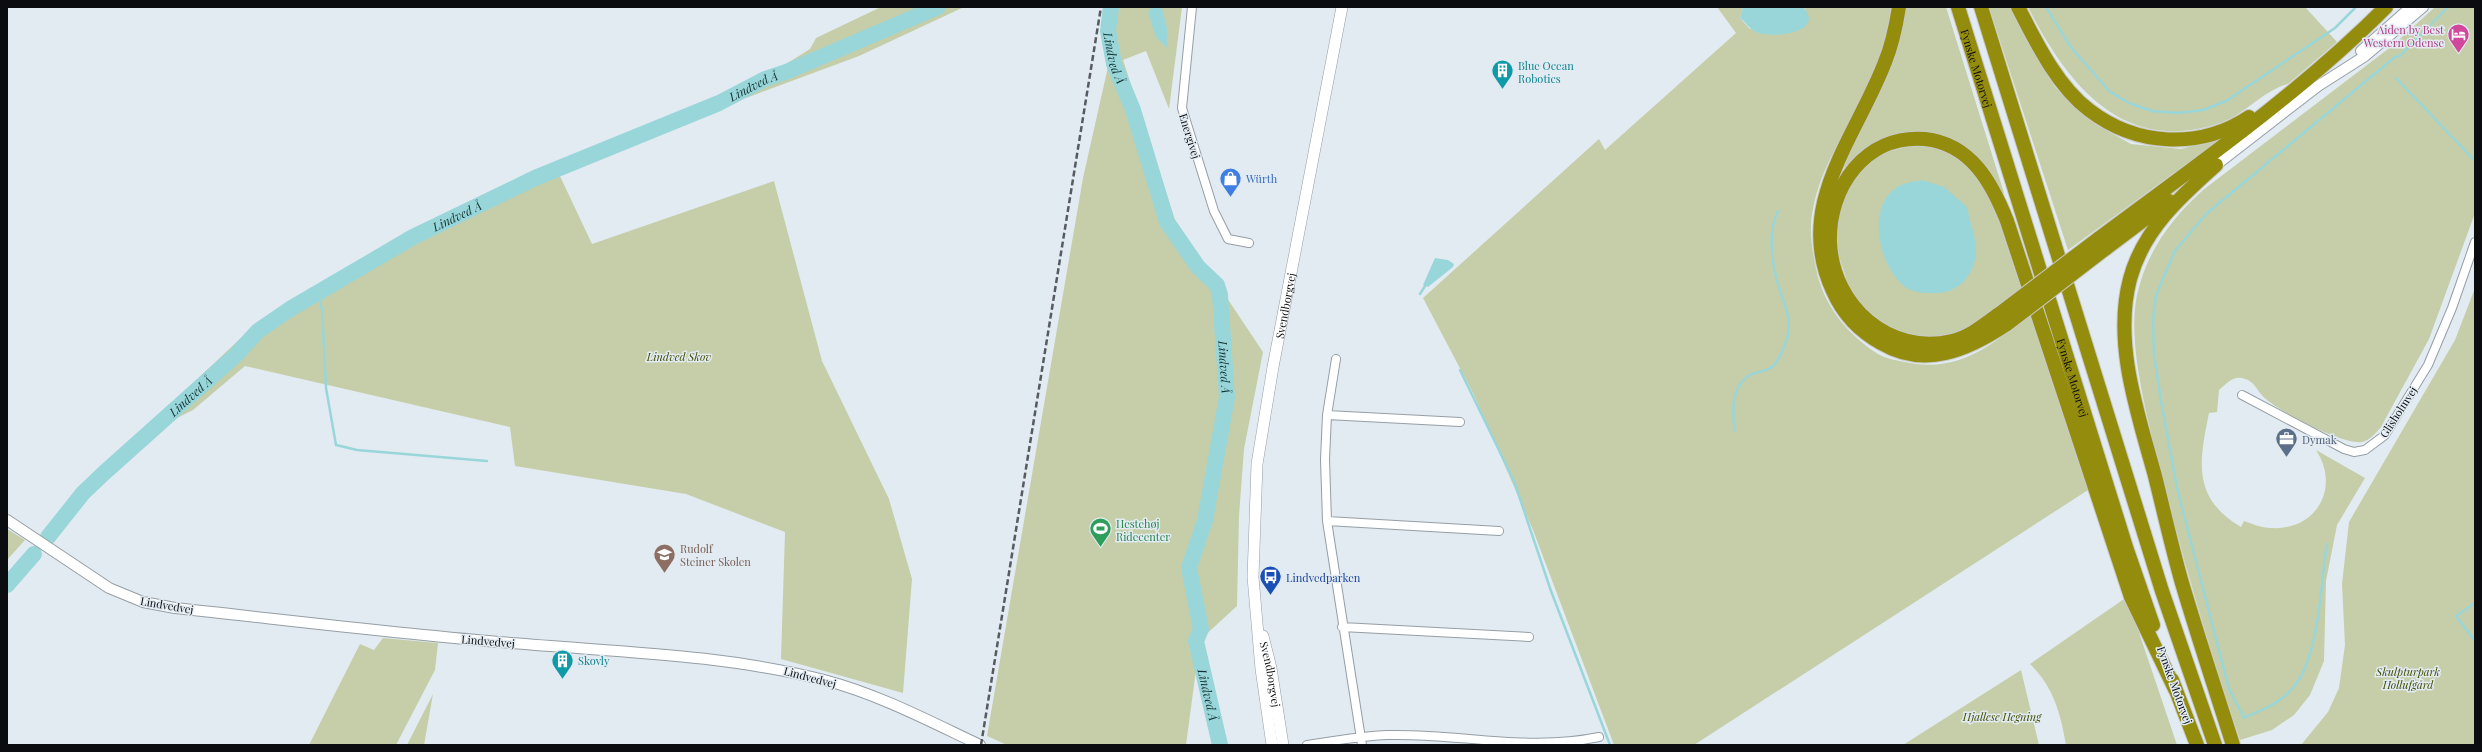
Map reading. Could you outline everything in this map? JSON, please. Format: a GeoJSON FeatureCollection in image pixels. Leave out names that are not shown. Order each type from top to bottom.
{"type":"FeatureCollection","features":[{"type":"Feature","properties":{"kind":"highway"},"geometry":{"type":"LineString","coordinates":[[1899,7],[1885,62],[1836,163],[1826,190],[1820,219],[1820,249],[1826,278],[1837,301],[1851,320],[1869,337],[1890,349],[1913,354],[1935,356],[1957,351],[1980,342],[2003,319],[2102,244],[2336,54],[2386,7]]}},
{"type":"Feature","properties":{"kind":"highway","name":"Fynske Motorvej"},"geometry":{"type":"LineString","coordinates":[[1958,7],[2126,547],[2175,689],[2197,745]]}},
{"type":"Feature","properties":{"kind":"highway","name":"Fynske Motorvej"},"geometry":{"type":"LineString","coordinates":[[1981,7],[2158,576],[2215,745]]}},
{"type":"Feature","properties":{"kind":"highway"},"geometry":{"type":"LineString","coordinates":[[2018,7],[2050,63],[2068,88],[2088,110],[2117,128],[2139,136],[2160,140],[2187,140],[2216,133],[2246,119],[2293,89]]}},
{"type":"Feature","properties":{"kind":"highway"},"geometry":{"type":"LineString","coordinates":[[2003,319],[1953,341],[1934,344],[1914,343],[1894,338],[1863,317],[1847,296],[1837,272],[1830,244],[1832,217],[1839,193],[1850,171],[1867,155],[1884,145],[1900,140],[1935,140],[1965,154],[1988,179],[2008,221],[2131,597],[2175,689]]}},
{"type":"Feature","properties":{"kind":"highway"},"geometry":{"type":"LineString","coordinates":[[2102,244],[2216,165]]}},
{"type":"Feature","properties":{"kind":"highway"},"geometry":{"type":"LineString","coordinates":[[2216,165],[2178,200],[2157,224],[2142,248],[2130,278],[2125,305],[2125,345],[2136,408],[2182,583],[2233,745]]}},
{"type":"Feature","properties":{"kind":"main road","name":"Svendborgvej"},"geometry":{"type":"LineString","coordinates":[[1272,745],[1261,669],[1255,604],[1254,520],[1260,444],[1342,8]]}},
{"type":"Feature","properties":{"kind":"main road","name":"Svendborgvej"},"geometry":{"type":"LineString","coordinates":[[1255,604],[1271,668],[1283,745]]}},
{"type":"Feature","properties":{"kind":"street","name":"Energivej"},"geometry":{"type":"LineString","coordinates":[[1192,7],[1182,108],[1214,211],[1228,239],[1249,243]]}},
{"type":"Feature","properties":{"kind":"street"},"geometry":{"type":"LineString","coordinates":[[2216,165],[2318,86],[2411,7]]}},
{"type":"Feature","properties":{"kind":"street"},"geometry":{"type":"LineString","coordinates":[[2318,86],[2365,56],[2423,7]]}},
{"type":"Feature","properties":{"kind":"street","name":"Glisholmvej"},"geometry":{"type":"LineString","coordinates":[[2242,395],[2344,449],[2354,452],[2365,450],[2375,444],[2385,435],[2428,365],[2452,308],[2475,242]]}},
{"type":"Feature","properties":{"kind":"street"},"geometry":{"type":"LineString","coordinates":[[1336,359],[1327,415],[1324,469],[1327,521],[1342,627],[1361,741]]}},
{"type":"Feature","properties":{"kind":"street"},"geometry":{"type":"LineString","coordinates":[[1327,415],[1460,422]]}},
{"type":"Feature","properties":{"kind":"street","name":"Lindvedvej"},"geometry":{"type":"LineString","coordinates":[[7,520],[109,588],[142,602],[175,608],[444,638],[709,659],[766,666],[826,680],[874,696],[980,745]]}},
{"type":"Feature","properties":{"kind":"street"},"geometry":{"type":"LineString","coordinates":[[1327,521],[1499,531]]}},
{"type":"Feature","properties":{"kind":"street"},"geometry":{"type":"LineString","coordinates":[[1342,627],[1529,637]]}},
{"type":"Feature","properties":{"kind":"street"},"geometry":{"type":"LineString","coordinates":[[1307,745],[1361,741],[1388,735],[1536,744],[1570,742],[1599,737]]}},
{"type":"Feature","properties":{"kind":"green space"},"geometry":{"type":"Polygon","coordinates":[[[881,7],[964,7],[859,56],[746,98],[743,91],[810,49],[816,38],[881,7]]]}},
{"type":"Feature","properties":{"kind":"green space","name":"Hestehøj Ridecenter"},"geometry":{"type":"Polygon","coordinates":[[[1111,7],[1182,7],[1169,109],[1146,51],[1123,60],[1175,220],[1263,352],[1244,449],[1239,516],[1237,606],[1200,640],[1186,745],[1007,745],[987,736],[1083,178],[1112,49],[1108,31],[1111,7]]]}},
{"type":"Feature","properties":{"kind":"green space"},"geometry":{"type":"Polygon","coordinates":[[[1717,7],[1743,7],[1740,18],[1750,29],[1806,10],[1803,7],[1891,7],[1884,40],[1874,72],[1865,93],[1828,163],[1813,209],[1811,235],[1814,261],[1822,289],[1827,300],[1841,321],[1858,339],[1882,356],[1893,360],[1910,363],[1928,365],[1961,359],[1975,353],[2003,336],[2031,314],[2088,490],[1694,745],[1614,745],[1533,530],[1473,393],[1423,298],[1599,139],[1605,150],[1736,33],[1717,7]]]}},
{"type":"Feature","properties":{"kind":"green space"},"geometry":{"type":"Polygon","coordinates":[[[1904,7],[1946,7],[2004,193],[2002,193],[1984,165],[1919,134],[1846,168],[1840,166],[1904,7]]]}},
{"type":"Feature","properties":{"kind":"green space"},"geometry":{"type":"Polygon","coordinates":[[[1989,7],[2010,7],[2055,87],[2095,124],[2131,144],[2181,149],[2222,138],[2068,250],[1989,7]]]}},
{"type":"Feature","properties":{"kind":"green space"},"geometry":{"type":"Polygon","coordinates":[[[2028,7],[2305,7],[2337,42],[2288,84],[2279,87],[2262,97],[2229,119],[2220,123],[2186,131],[2155,130],[2127,121],[2102,106],[2080,86],[2061,62],[2043,35],[2028,7]]]}},
{"type":"Feature","properties":{"kind":"green space"},"geometry":{"type":"Polygon","coordinates":[[[2435,7],[2475,7],[2475,213],[2429,339],[2381,427],[2370,438],[2362,442],[2353,442],[2341,438],[2327,433],[2284,412],[2266,399],[2250,381],[2242,378],[2235,378],[2226,383],[2219,390],[2217,412],[2209,413],[2203,447],[2203,478],[2207,491],[2214,504],[2225,516],[2241,527],[2244,521],[2257,526],[2271,528],[2287,527],[2301,522],[2312,515],[2320,504],[2325,492],[2326,479],[2323,464],[2316,450],[2365,478],[2337,525],[2326,581],[2324,661],[2310,695],[2294,715],[2272,730],[2240,740],[2217,671],[2186,567],[2158,462],[2144,401],[2136,357],[2135,335],[2137,295],[2141,279],[2154,250],[2162,237],[2191,201],[2203,190],[2392,46],[2435,7]]]}},
{"type":"Feature","properties":{"kind":"green space"},"geometry":{"type":"Polygon","coordinates":[[[1917,145],[1942,151],[1963,162],[1978,178],[1991,198],[2001,220],[2022,290],[1962,333],[1916,339],[1885,328],[1860,304],[1850,290],[1838,253],[1837,232],[1842,196],[1865,165],[1884,152],[1917,145]]]}},
{"type":"Feature","properties":{"kind":"green space","name":"Lindved Skov"},"geometry":{"type":"Polygon","coordinates":[[[559,174],[592,244],[774,181],[822,361],[889,499],[912,579],[903,693],[781,659],[785,532],[686,494],[515,466],[510,427],[245,366],[193,410],[163,425],[157,417],[259,321],[559,174]]]}},
{"type":"Feature","properties":{"kind":"green space","name":"Skulpturpark Hollufgård"},"geometry":{"type":"Polygon","coordinates":[[[2475,288],[2475,745],[2301,745],[2328,712],[2339,688],[2345,645],[2342,584],[2349,522],[2455,340],[2475,288]]]}},
{"type":"Feature","properties":{"kind":"green space"},"geometry":{"type":"Polygon","coordinates":[[[7,529],[25,540],[7,560],[7,529]]]}},
{"type":"Feature","properties":{"kind":"green space"},"geometry":{"type":"Polygon","coordinates":[[[2127,597],[2177,745],[2066,745],[2062,722],[2055,701],[2045,682],[2030,664],[2127,597]]]}},
{"type":"Feature","properties":{"kind":"green space"},"geometry":{"type":"Polygon","coordinates":[[[383,638],[438,643],[435,670],[396,745],[309,745],[360,644],[374,650],[383,638]]]}},
{"type":"Feature","properties":{"kind":"green space","name":"Hjallese Hegning"},"geometry":{"type":"Polygon","coordinates":[[[2021,670],[2039,745],[1903,745],[2021,670]]]}},
{"type":"Feature","properties":{"kind":"green space"},"geometry":{"type":"Polygon","coordinates":[[[433,694],[424,745],[407,745],[433,694]]]}},
{"type":"Feature","properties":{"kind":"water"},"geometry":{"type":"Polygon","coordinates":[[[1743,7],[1803,7],[1808,16],[1808,23],[1803,28],[1794,32],[1773,35],[1763,34],[1754,31],[1740,18],[1743,7]]]}},
{"type":"Feature","properties":{"kind":"water"},"geometry":{"type":"Polygon","coordinates":[[[1151,8],[1162,8],[1167,28],[1167,48],[1156,37],[1148,13],[1151,8]]]}},
{"type":"Feature","properties":{"kind":"water"},"geometry":{"type":"Polygon","coordinates":[[[1922,180],[1944,187],[1966,206],[1975,242],[1975,260],[1969,275],[1958,287],[1943,292],[1919,292],[1904,286],[1889,266],[1883,254],[1880,240],[1880,213],[1884,202],[1891,192],[1906,183],[1922,180]]]}},
{"type":"Feature","properties":{"kind":"water"},"geometry":{"type":"Polygon","coordinates":[[[1435,258],[1448,260],[1454,264],[1453,267],[1428,287],[1423,285],[1435,258]]]}},
{"type":"Feature","properties":{"kind":"waterway","name":"Lindved Å"},"geometry":{"type":"LineString","coordinates":[[48,537],[83,493],[104,473],[237,354],[258,331],[290,309],[413,237],[535,178],[719,103],[765,79],[786,72],[938,7]]}},
{"type":"Feature","properties":{"kind":"waterway","name":"Lindved Å"},"geometry":{"type":"LineString","coordinates":[[1111,7],[1108,31],[1114,64],[1133,110],[1167,222],[1198,267],[1217,285],[1220,295],[1227,397],[1205,520],[1189,568],[1201,629],[1196,641],[1220,745]]}},
{"type":"Feature","properties":{"kind":"waterway"},"geometry":{"type":"LineString","coordinates":[[2046,7],[2070,46],[2109,91],[2129,103],[2152,111],[2178,113],[2203,110],[2226,101],[2335,28],[2356,7]]}},
{"type":"Feature","properties":{"kind":"waterway"},"geometry":{"type":"LineString","coordinates":[[2327,544],[2317,621],[2308,660],[2301,677],[2291,690],[2281,699],[2244,718],[2229,689],[2177,488],[2154,355],[2153,320],[2156,295],[2175,251],[2206,214],[2395,57],[2400,56],[2448,7]]}},
{"type":"Feature","properties":{"kind":"waterway"},"geometry":{"type":"LineString","coordinates":[[2396,78],[2475,161]]}},
{"type":"Feature","properties":{"kind":"waterway"},"geometry":{"type":"LineString","coordinates":[[1735,431],[1733,408],[1739,386],[1750,375],[1772,367],[1779,357],[1787,338],[1789,325],[1788,319],[1776,279],[1772,249],[1773,229],[1778,211]]}},
{"type":"Feature","properties":{"kind":"waterway"},"geometry":{"type":"LineString","coordinates":[[1420,294],[1425,286]]}},
{"type":"Feature","properties":{"kind":"waterway"},"geometry":{"type":"LineString","coordinates":[[318,293],[322,309],[326,388],[336,445],[357,450],[487,461]]}},
{"type":"Feature","properties":{"kind":"waterway"},"geometry":{"type":"LineString","coordinates":[[1460,370],[1514,481],[1551,591],[1610,745]]}},
{"type":"Feature","properties":{"kind":"waterway","name":"Lindved Å"},"geometry":{"type":"LineString","coordinates":[[7,585],[34,554]]}},
{"type":"Feature","properties":{"kind":"waterway"},"geometry":{"type":"LineString","coordinates":[[2475,603],[2456,616],[2475,641]]}},
{"type":"Feature","properties":{"kind":"railway"},"geometry":{"type":"LineString","coordinates":[[981,745],[1101,7]]}},
{"type":"Feature","properties":{"kind":"place","name":"Aiden by Best Western Odense"},"geometry":{"type":"Point","coordinates":[2459,54]}},
{"type":"Feature","properties":{"kind":"place","name":"Blue Ocean Robotics"},"geometry":{"type":"Point","coordinates":[1502,90]}},
{"type":"Feature","properties":{"kind":"place","name":"Würth"},"geometry":{"type":"Point","coordinates":[1231,198]}},
{"type":"Feature","properties":{"kind":"place","name":"Dymak"},"geometry":{"type":"Point","coordinates":[2286,458]}},
{"type":"Feature","properties":{"kind":"place","name":"Hestehøj Ridecenter"},"geometry":{"type":"Point","coordinates":[1100,548]}},
{"type":"Feature","properties":{"kind":"place","name":"Rudolf Steiner Skolen"},"geometry":{"type":"Point","coordinates":[664,574]}},
{"type":"Feature","properties":{"kind":"place","name":"Lindvedparken"},"geometry":{"type":"Point","coordinates":[1270,596]}},
{"type":"Feature","properties":{"kind":"place","name":"Skovly"},"geometry":{"type":"Point","coordinates":[562,680]}}]}
